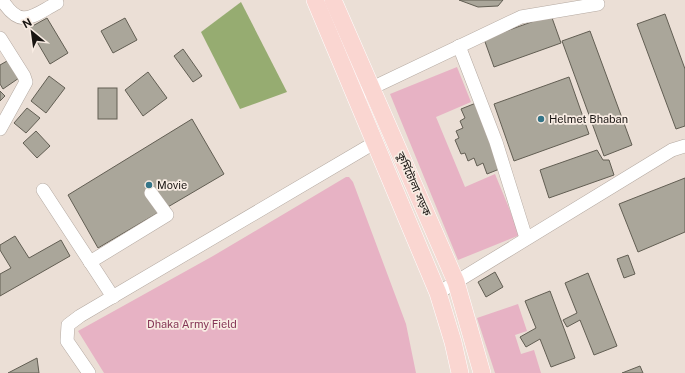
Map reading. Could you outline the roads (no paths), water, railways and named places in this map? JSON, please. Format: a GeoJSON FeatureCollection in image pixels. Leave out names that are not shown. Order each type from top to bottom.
{"type":"FeatureCollection","features":[{"type":"Feature","properties":{"kind":"main road","name":"কুর্মিটোলা সড়ক"},"geometry":{"type":"LineString","coordinates":[[315,0],[438,293],[454,342],[460,373]]}},
{"type":"Feature","properties":{"kind":"main road","name":"কুর্মিটোলা সড়ক"},"geometry":{"type":"LineString","coordinates":[[333,0],[456,282],[482,373]]}},
{"type":"Feature","properties":{"kind":"street"},"geometry":{"type":"LineString","coordinates":[[2,0],[16,17],[27,19],[57,3]]}},
{"type":"Feature","properties":{"kind":"street"},"geometry":{"type":"LineString","coordinates":[[355,96],[521,17],[598,4]]}},
{"type":"Feature","properties":{"kind":"street"},"geometry":{"type":"LineString","coordinates":[[0,38],[24,76],[26,82],[0,129]]}},
{"type":"Feature","properties":{"kind":"street"},"geometry":{"type":"LineString","coordinates":[[459,46],[496,142],[526,238]]}},
{"type":"Feature","properties":{"kind":"street"},"geometry":{"type":"LineString","coordinates":[[89,373],[67,341],[68,325],[374,143]]}},
{"type":"Feature","properties":{"kind":"street"},"geometry":{"type":"LineString","coordinates":[[438,293],[672,150],[685,146]]}},
{"type":"Feature","properties":{"kind":"street"},"geometry":{"type":"LineString","coordinates":[[43,190],[113,297]]}},
{"type":"Feature","properties":{"kind":"street"},"geometry":{"type":"LineString","coordinates":[[90,262],[167,215],[151,193]]}},
{"type":"Feature","properties":{"kind":"place","name":"Helmet Bhaban"},"geometry":{"type":"Point","coordinates":[541,119]}},
{"type":"Feature","properties":{"kind":"place","name":"Movie"},"geometry":{"type":"Point","coordinates":[149,185]}},
{"type":"Feature","properties":{"kind":"park label","name":"Dhaka Army Field"},"geometry":{"type":"Point","coordinates":[192,324]}}]}
